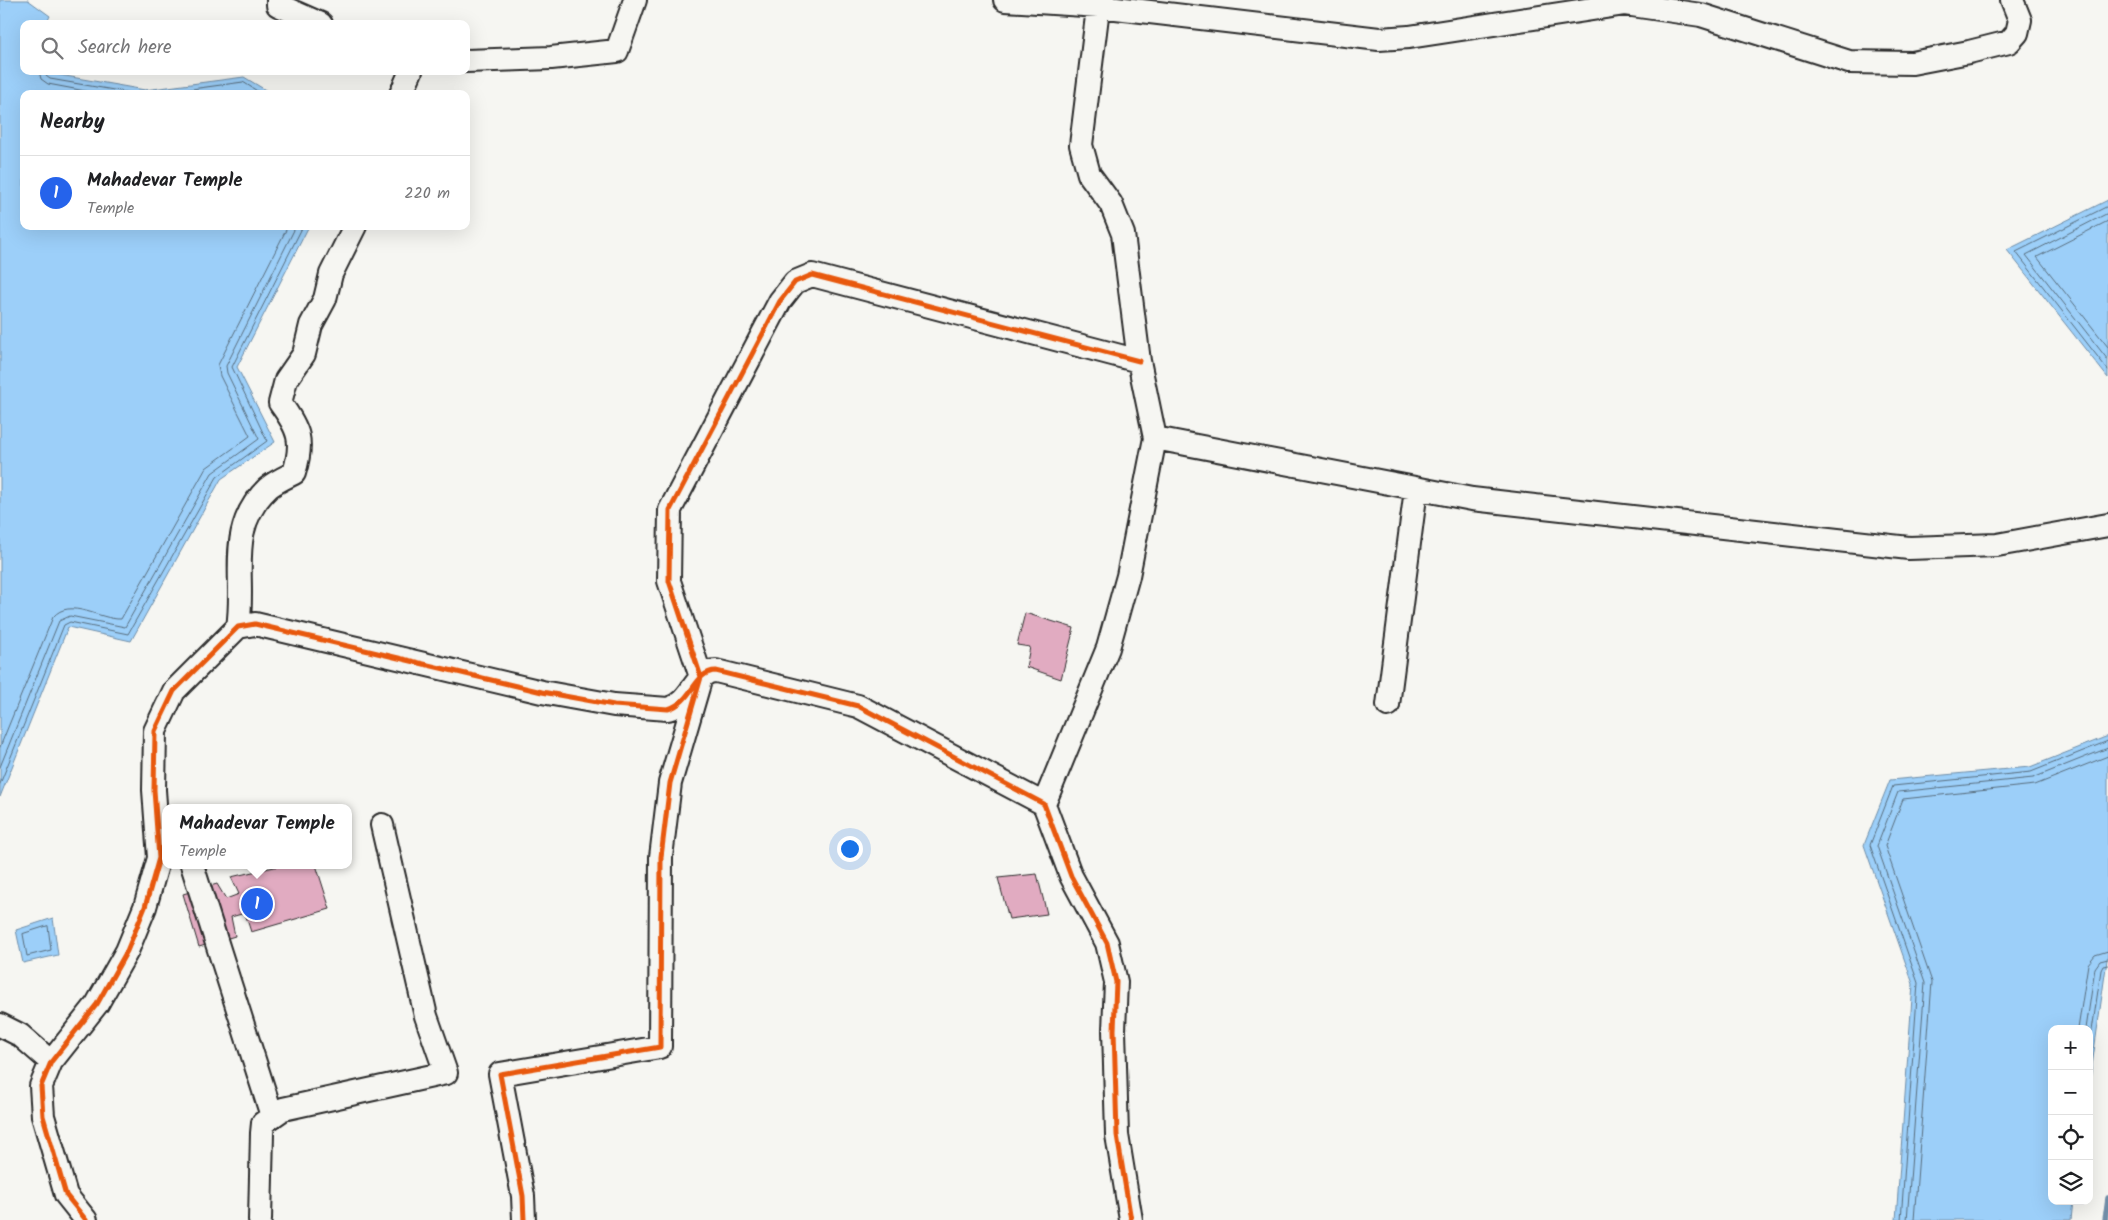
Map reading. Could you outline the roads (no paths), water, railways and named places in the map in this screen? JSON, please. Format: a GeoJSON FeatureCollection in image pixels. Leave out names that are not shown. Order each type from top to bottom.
{"type":"FeatureCollection","features":[{"type":"Feature","properties":{"kind":"street"},"geometry":{"type":"LineString","coordinates":[[278,0],[278,5],[312,20]]}},
{"type":"Feature","properties":{"kind":"street"},"geometry":{"type":"LineString","coordinates":[[470,61],[551,58],[617,51],[635,0]]}},
{"type":"Feature","properties":{"kind":"street"},"geometry":{"type":"LineString","coordinates":[[1005,0],[1099,3],[1379,39],[1409,37],[1625,4],[1702,15],[1850,62],[1912,63],[2009,42],[2017,33],[2020,20],[2012,0]]}},
{"type":"Feature","properties":{"kind":"street"},"geometry":{"type":"LineString","coordinates":[[1044,804],[1108,648],[1128,576],[1155,438],[1139,361],[1123,234],[1111,204],[1089,174],[1081,144],[1099,3]]}},
{"type":"Feature","properties":{"kind":"street"},"geometry":{"type":"LineString","coordinates":[[403,90],[409,75]]}},
{"type":"Feature","properties":{"kind":"street"},"geometry":{"type":"LineString","coordinates":[[238,627],[241,606],[239,561],[242,531],[250,510],[269,488],[294,473],[301,451],[295,423],[280,403],[286,380],[304,354],[311,325],[324,299],[331,274],[353,230]]}},
{"type":"Feature","properties":{"kind":"street"},"geometry":{"type":"LineString","coordinates":[[524,1220],[523,1196],[500,1074],[660,1047],[662,848],[670,784],[702,677],[669,581],[670,510],[780,300],[794,282],[812,275],[1139,361]]}},
{"type":"Feature","properties":{"kind":"street"},"geometry":{"type":"LineString","coordinates":[[1155,438],[1472,500],[1909,548],[1997,545],[2108,525]]}},
{"type":"Feature","properties":{"kind":"street"},"geometry":{"type":"LineString","coordinates":[[1388,705],[1416,489]]}},
{"type":"Feature","properties":{"kind":"street"},"geometry":{"type":"LineString","coordinates":[[86,1220],[66,1195],[43,1116],[40,1086],[51,1062],[97,1004],[128,951],[145,907],[159,858],[154,790],[155,731],[174,692],[238,627],[255,624],[542,692],[614,705],[668,709],[676,707],[684,702],[702,677],[709,671],[716,671],[858,706],[1044,804],[1071,876],[1107,943],[1116,982],[1114,1030],[1117,1135],[1131,1220]]}},
{"type":"Feature","properties":{"kind":"street"},"geometry":{"type":"LineString","coordinates":[[260,1220],[263,1123],[283,1109],[446,1073],[426,1016],[382,825]]}},
{"type":"Feature","properties":{"kind":"street"},"geometry":{"type":"LineString","coordinates":[[193,869],[272,1116]]}},
{"type":"Feature","properties":{"kind":"street"},"geometry":{"type":"LineString","coordinates":[[0,1025],[20,1035],[51,1062]]}},
{"type":"Feature","properties":{"kind":"water"},"geometry":{"type":"Polygon","coordinates":[[[0,0],[28,0],[50,16],[48,20],[20,20],[20,75],[60,75],[145,90],[20,90],[20,230],[307,230],[237,367],[275,442],[221,479],[131,641],[68,627],[0,797],[0,0]]]}},
{"type":"Feature","properties":{"kind":"water"},"geometry":{"type":"Polygon","coordinates":[[[244,77],[265,90],[145,90],[244,77]]]}},
{"type":"Feature","properties":{"kind":"water"},"geometry":{"type":"Polygon","coordinates":[[[2108,200],[2108,378],[2007,250],[2108,200]]]}},
{"type":"Feature","properties":{"kind":"water"},"geometry":{"type":"Polygon","coordinates":[[[2108,736],[2108,953],[2093,1059],[2093,1025],[2048,1025],[2048,1205],[2073,1205],[2071,1220],[1896,1220],[1913,984],[1864,845],[1890,780],[2030,767],[2108,736]]]}},
{"type":"Feature","properties":{"kind":"water"},"geometry":{"type":"Polygon","coordinates":[[[53,918],[58,955],[23,963],[16,930],[53,918]]]}},
{"type":"Feature","properties":{"kind":"waterway"},"geometry":{"type":"LineString","coordinates":[[2105,1220],[2108,1198]]}},
{"type":"Feature","properties":{"kind":"place","name":"Mahadevar Temple"},"geometry":{"type":"Point","coordinates":[257,904]}}]}
